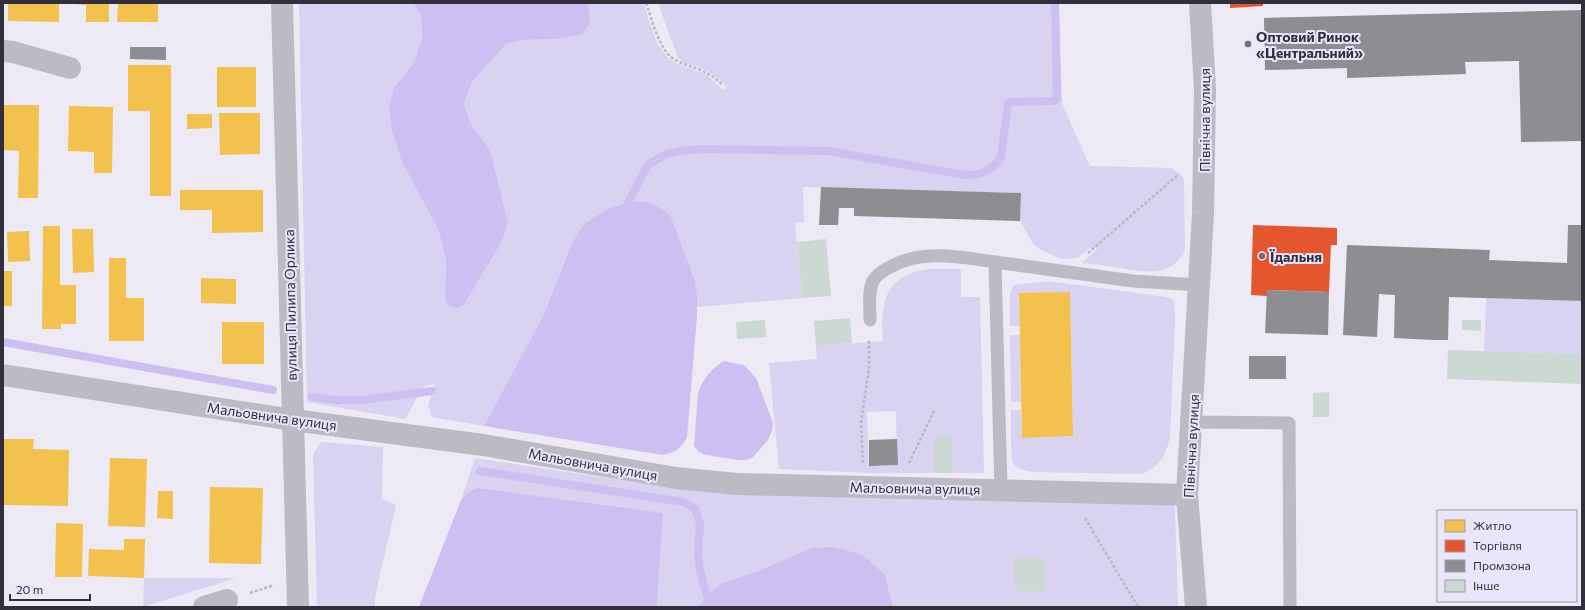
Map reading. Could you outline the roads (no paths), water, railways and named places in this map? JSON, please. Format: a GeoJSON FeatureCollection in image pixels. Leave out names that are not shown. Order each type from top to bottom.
{"type":"FeatureCollection","features":[{"type":"Feature","properties":{"kind":"street","name":"вулиця Пилипа Орлика"},"geometry":{"type":"LineString","coordinates":[[282,3],[298,607]]}},
{"type":"Feature","properties":{"kind":"street","name":"Північна вулиця"},"geometry":{"type":"LineString","coordinates":[[1196,607],[1187,495],[1204,166],[1205,90],[1200,3]]}},
{"type":"Feature","properties":{"kind":"street"},"geometry":{"type":"LineString","coordinates":[[3,51],[13,52],[70,68]]}},
{"type":"Feature","properties":{"kind":"street","name":"Мальовнича вулиця"},"geometry":{"type":"LineString","coordinates":[[3,375],[293,420],[470,443],[637,472],[709,482],[737,484],[1187,495]]}},
{"type":"Feature","properties":{"kind":"street"},"geometry":{"type":"LineString","coordinates":[[204,607],[227,600]]}},
{"type":"Feature","properties":{"kind":"lane"},"geometry":{"type":"LineString","coordinates":[[870,320],[870,298],[873,281],[882,272],[894,265],[914,258],[958,256],[1153,283],[1199,285]]}},
{"type":"Feature","properties":{"kind":"lane"},"geometry":{"type":"LineString","coordinates":[[995,262],[1001,490]]}},
{"type":"Feature","properties":{"kind":"lane"},"geometry":{"type":"LineString","coordinates":[[1191,422],[1289,423],[1290,607]]}},
{"type":"Feature","properties":{"kind":"waterway"},"geometry":{"type":"LineString","coordinates":[[628,202],[648,165],[666,154],[703,149],[828,151],[965,175],[986,171],[994,166],[1001,157],[1008,103],[1052,101],[1057,98],[1055,3]]}},
{"type":"Feature","properties":{"kind":"waterway"},"geometry":{"type":"LineString","coordinates":[[3,342],[273,390]]}},
{"type":"Feature","properties":{"kind":"waterway"},"geometry":{"type":"LineString","coordinates":[[312,397],[336,400],[362,400],[432,391]]}},
{"type":"Feature","properties":{"kind":"waterway"},"geometry":{"type":"LineString","coordinates":[[480,471],[684,502],[695,509],[700,523],[698,554],[700,570],[707,596]]}},
{"type":"Feature","properties":{"kind":"place","name":"Оптовий Ринок «Центральний»"},"geometry":{"type":"Point","coordinates":[1248,44]}},
{"type":"Feature","properties":{"kind":"place","name":"Їдальня"},"geometry":{"type":"Point","coordinates":[1262,256]}}]}
